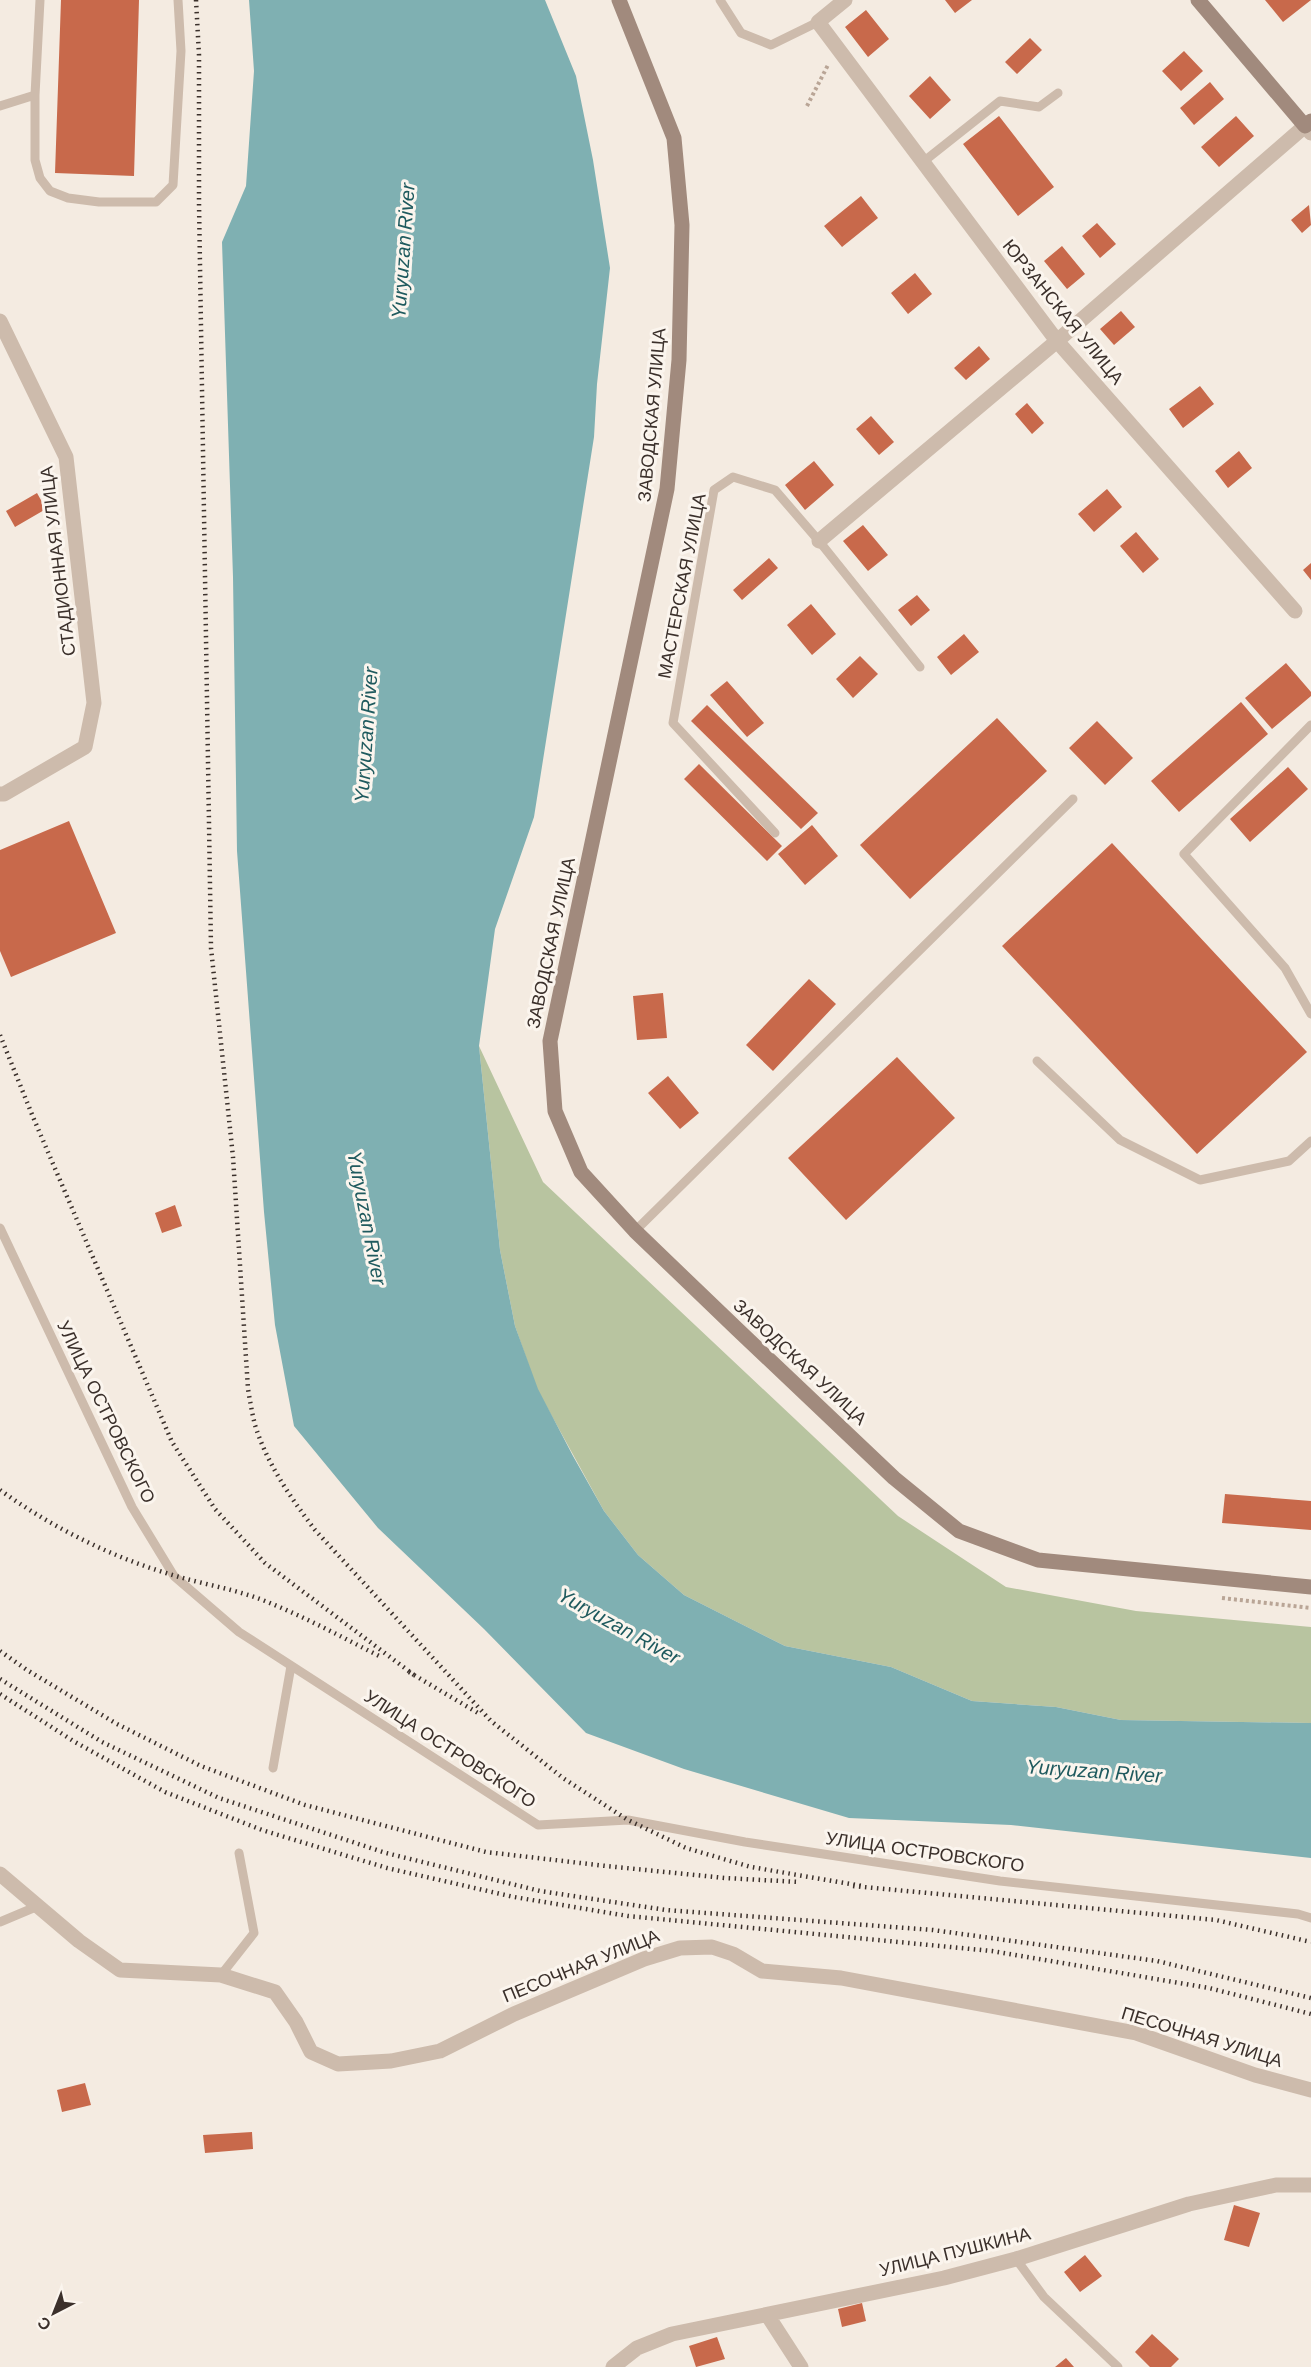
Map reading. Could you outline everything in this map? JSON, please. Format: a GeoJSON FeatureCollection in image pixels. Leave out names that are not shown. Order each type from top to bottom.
{"type":"FeatureCollection","features":[{"type":"Feature","properties":{"kind":"street","name":"ЗАВОДСКАЯ УЛИЦА"},"geometry":{"type":"LineString","coordinates":[[619,0],[674,138],[682,225],[680,360],[667,489],[550,1041],[555,1111],[581,1172],[635,1231],[894,1478],[959,1531],[1038,1560],[1311,1587]]}},
{"type":"Feature","properties":{"kind":"street"},"geometry":{"type":"LineString","coordinates":[[819,22],[845,0]]}},
{"type":"Feature","properties":{"kind":"street"},"geometry":{"type":"LineString","coordinates":[[819,541],[1309,127],[1198,0]]}},
{"type":"Feature","properties":{"kind":"street","name":"ЮРЗАНСКАЯ УЛИЦА"},"geometry":{"type":"LineString","coordinates":[[819,22],[1057,341],[1295,611]]}},
{"type":"Feature","properties":{"kind":"street","name":"СТАДИОННАЯ УЛИЦА"},"geometry":{"type":"LineString","coordinates":[[0,321],[66,457],[94,703],[85,747],[4,794],[0,794]]}},
{"type":"Feature","properties":{"kind":"street","name":"ПЕСОЧНАЯ УЛИЦА"},"geometry":{"type":"LineString","coordinates":[[0,1874],[120,1971],[221,1975],[275,1992],[296,2022],[311,2052],[338,2064],[391,2061],[440,2051],[514,2014],[644,1959],[680,1948],[712,1947],[733,1954],[762,1971],[841,1978],[1136,2033],[1255,2075],[1311,2090]]}},
{"type":"Feature","properties":{"kind":"street","name":"УЛИЦА ПУШКИНА"},"geometry":{"type":"LineString","coordinates":[[613,2367],[637,2349],[672,2334],[944,2278],[1016,2259],[1190,2204],[1276,2184],[1311,2185]]}},
{"type":"Feature","properties":{"kind":"street"},"geometry":{"type":"LineString","coordinates":[[768,2316],[801,2367]]}},
{"type":"Feature","properties":{"kind":"lane"},"geometry":{"type":"LineString","coordinates":[[40,0],[35,94],[35,160],[40,178],[50,191],[68,198],[99,202],[156,202],[173,184],[181,51],[178,0]]}},
{"type":"Feature","properties":{"kind":"lane"},"geometry":{"type":"LineString","coordinates":[[720,0],[741,33],[771,45],[819,22]]}},
{"type":"Feature","properties":{"kind":"lane"},"geometry":{"type":"LineString","coordinates":[[923,162],[1000,101],[1038,107],[1058,93]]}},
{"type":"Feature","properties":{"kind":"lane"},"geometry":{"type":"LineString","coordinates":[[0,106],[35,94]]}},
{"type":"Feature","properties":{"kind":"lane","name":"МАСТЕРСКАЯ УЛИЦА"},"geometry":{"type":"LineString","coordinates":[[775,833],[673,723],[714,490],[733,477],[775,490],[920,667]]}},
{"type":"Feature","properties":{"kind":"lane"},"geometry":{"type":"LineString","coordinates":[[1311,724],[1184,854],[1285,968],[1311,1014]]}},
{"type":"Feature","properties":{"kind":"lane"},"geometry":{"type":"LineString","coordinates":[[635,1231],[1073,799]]}},
{"type":"Feature","properties":{"kind":"lane"},"geometry":{"type":"LineString","coordinates":[[1036,1061],[1120,1140],[1200,1180],[1289,1161],[1311,1141]]}},
{"type":"Feature","properties":{"kind":"lane","name":"УЛИЦА ОСТРОВСКОГО"},"geometry":{"type":"LineString","coordinates":[[0,1228],[132,1507],[174,1576],[239,1632],[538,1825],[628,1820],[745,1842],[988,1880],[1298,1914],[1311,1918]]}},
{"type":"Feature","properties":{"kind":"lane"},"geometry":{"type":"LineString","coordinates":[[273,1768],[291,1666]]}},
{"type":"Feature","properties":{"kind":"lane"},"geometry":{"type":"LineString","coordinates":[[221,1975],[254,1933],[239,1853]]}},
{"type":"Feature","properties":{"kind":"lane"},"geometry":{"type":"LineString","coordinates":[[0,1922],[38,1906]]}},
{"type":"Feature","properties":{"kind":"lane"},"geometry":{"type":"LineString","coordinates":[[1016,2259],[1044,2297],[1118,2367]]}},
{"type":"Feature","properties":{"kind":"path"},"geometry":{"type":"LineString","coordinates":[[807,106],[825,72],[833,41]]}},
{"type":"Feature","properties":{"kind":"path"},"geometry":{"type":"LineString","coordinates":[[1211,1597],[1311,1608]]}},
{"type":"Feature","properties":{"kind":"green space"},"geometry":{"type":"Polygon","coordinates":[[[479,1046],[543,1182],[898,1516],[1006,1587],[1136,1611],[1311,1627],[1311,1723],[1121,1720],[1056,1707],[972,1701],[891,1667],[785,1646],[684,1595],[638,1555],[604,1511],[537,1389],[515,1326],[500,1250],[479,1046]]]}},
{"type":"Feature","properties":{"kind":"water","name":"Yuryuzan River"},"geometry":{"type":"Polygon","coordinates":[[[249,0],[545,0],[576,76],[593,160],[610,268],[597,384],[594,437],[534,817],[495,929],[479,1046],[500,1250],[515,1326],[538,1389],[604,1511],[638,1555],[684,1595],[785,1646],[891,1667],[972,1701],[1056,1707],[1121,1720],[1311,1723],[1311,1858],[1011,1825],[849,1818],[684,1769],[586,1733],[484,1629],[378,1528],[294,1426],[275,1325],[264,1212],[237,851],[233,577],[222,242],[246,186],[254,71],[249,0]]]}},
{"type":"Feature","properties":{"kind":"building"},"geometry":{"type":"Polygon","coordinates":[[[61,0],[139,0],[134,176],[55,173],[61,0]]]}},
{"type":"Feature","properties":{"kind":"building"},"geometry":{"type":"Polygon","coordinates":[[[945,0],[972,0],[955,13],[945,0]]]}},
{"type":"Feature","properties":{"kind":"building"},"geometry":{"type":"Polygon","coordinates":[[[1265,0],[1311,0],[1283,22],[1265,0]]]}},
{"type":"Feature","properties":{"kind":"building"},"geometry":{"type":"Polygon","coordinates":[[[866,10],[889,39],[868,57],[845,27],[866,10]]]}},
{"type":"Feature","properties":{"kind":"building"},"geometry":{"type":"Polygon","coordinates":[[[1030,38],[1042,50],[1017,74],[1005,62],[1030,38]]]}},
{"type":"Feature","properties":{"kind":"building"},"geometry":{"type":"Polygon","coordinates":[[[1184,51],[1203,71],[1181,91],[1162,71],[1184,51]]]}},
{"type":"Feature","properties":{"kind":"building"},"geometry":{"type":"Polygon","coordinates":[[[930,76],[951,100],[930,119],[909,96],[930,76]]]}},
{"type":"Feature","properties":{"kind":"building"},"geometry":{"type":"Polygon","coordinates":[[[1210,82],[1224,99],[1194,125],[1180,108],[1210,82]]]}},
{"type":"Feature","properties":{"kind":"building"},"geometry":{"type":"Polygon","coordinates":[[[999,116],[1054,187],[1018,216],[963,144],[999,116]]]}},
{"type":"Feature","properties":{"kind":"building"},"geometry":{"type":"Polygon","coordinates":[[[1236,116],[1254,136],[1219,167],[1201,147],[1236,116]]]}},
{"type":"Feature","properties":{"kind":"building"},"geometry":{"type":"Polygon","coordinates":[[[861,196],[878,218],[842,247],[824,226],[861,196]]]}},
{"type":"Feature","properties":{"kind":"building"},"geometry":{"type":"Polygon","coordinates":[[[1309,205],[1311,225],[1302,233],[1291,220],[1309,205]]]}},
{"type":"Feature","properties":{"kind":"building"},"geometry":{"type":"Polygon","coordinates":[[[1097,223],[1116,244],[1100,258],[1082,236],[1097,223]]]}},
{"type":"Feature","properties":{"kind":"building"},"geometry":{"type":"Polygon","coordinates":[[[1062,246],[1085,274],[1067,289],[1044,261],[1062,246]]]}},
{"type":"Feature","properties":{"kind":"building"},"geometry":{"type":"Polygon","coordinates":[[[915,273],[932,294],[908,314],[891,293],[915,273]]]}},
{"type":"Feature","properties":{"kind":"building"},"geometry":{"type":"Polygon","coordinates":[[[1121,311],[1135,327],[1114,345],[1100,329],[1121,311]]]}},
{"type":"Feature","properties":{"kind":"building"},"geometry":{"type":"Polygon","coordinates":[[[979,346],[990,359],[966,380],[954,368],[979,346]]]}},
{"type":"Feature","properties":{"kind":"building"},"geometry":{"type":"Polygon","coordinates":[[[1200,386],[1214,404],[1183,428],[1169,409],[1200,386]]]}},
{"type":"Feature","properties":{"kind":"building"},"geometry":{"type":"Polygon","coordinates":[[[1027,403],[1044,423],[1032,434],[1015,414],[1027,403]]]}},
{"type":"Feature","properties":{"kind":"building"},"geometry":{"type":"Polygon","coordinates":[[[871,416],[894,442],[879,455],[856,429],[871,416]]]}},
{"type":"Feature","properties":{"kind":"building"},"geometry":{"type":"Polygon","coordinates":[[[1239,451],[1252,468],[1228,488],[1215,471],[1239,451]]]}},
{"type":"Feature","properties":{"kind":"building"},"geometry":{"type":"Polygon","coordinates":[[[814,461],[834,485],[805,510],[785,485],[814,461]]]}},
{"type":"Feature","properties":{"kind":"building"},"geometry":{"type":"Polygon","coordinates":[[[1107,489],[1122,507],[1094,532],[1078,514],[1107,489]]]}},
{"type":"Feature","properties":{"kind":"building"},"geometry":{"type":"Polygon","coordinates":[[[37,493],[46,509],[15,527],[6,511],[37,493]]]}},
{"type":"Feature","properties":{"kind":"building"},"geometry":{"type":"Polygon","coordinates":[[[863,525],[888,555],[868,571],[843,541],[863,525]]]}},
{"type":"Feature","properties":{"kind":"building"},"geometry":{"type":"Polygon","coordinates":[[[1136,532],[1159,559],[1143,573],[1120,546],[1136,532]]]}},
{"type":"Feature","properties":{"kind":"building"},"geometry":{"type":"Polygon","coordinates":[[[769,558],[778,568],[742,600],[733,590],[769,558]]]}},
{"type":"Feature","properties":{"kind":"building"},"geometry":{"type":"Polygon","coordinates":[[[1311,563],[1311,580],[1303,570],[1311,563]]]}},
{"type":"Feature","properties":{"kind":"building"},"geometry":{"type":"Polygon","coordinates":[[[917,595],[930,610],[911,626],[898,610],[917,595]]]}},
{"type":"Feature","properties":{"kind":"building"},"geometry":{"type":"Polygon","coordinates":[[[811,604],[836,634],[812,655],[787,625],[811,604]]]}},
{"type":"Feature","properties":{"kind":"building"},"geometry":{"type":"Polygon","coordinates":[[[964,634],[979,652],[951,675],[937,657],[964,634]]]}},
{"type":"Feature","properties":{"kind":"building"},"geometry":{"type":"Polygon","coordinates":[[[860,656],[878,674],[853,698],[836,679],[860,656]]]}},
{"type":"Feature","properties":{"kind":"building"},"geometry":{"type":"Polygon","coordinates":[[[1286,663],[1311,692],[1311,696],[1272,729],[1245,698],[1286,663]]]}},
{"type":"Feature","properties":{"kind":"building"},"geometry":{"type":"Polygon","coordinates":[[[727,681],[764,723],[747,737],[710,695],[727,681]]]}},
{"type":"Feature","properties":{"kind":"building"},"geometry":{"type":"Polygon","coordinates":[[[1241,702],[1268,734],[1179,812],[1151,781],[1241,702]]]}},
{"type":"Feature","properties":{"kind":"building"},"geometry":{"type":"Polygon","coordinates":[[[707,705],[818,813],[801,829],[691,721],[707,705]]]}},
{"type":"Feature","properties":{"kind":"building"},"geometry":{"type":"Polygon","coordinates":[[[997,718],[1047,771],[910,899],[860,845],[997,718]]]}},
{"type":"Feature","properties":{"kind":"building"},"geometry":{"type":"Polygon","coordinates":[[[1097,721],[1133,758],[1105,785],[1069,748],[1097,721]]]}},
{"type":"Feature","properties":{"kind":"building"},"geometry":{"type":"Polygon","coordinates":[[[699,764],[782,846],[767,861],[684,779],[699,764]]]}},
{"type":"Feature","properties":{"kind":"building"},"geometry":{"type":"Polygon","coordinates":[[[1288,767],[1308,789],[1250,842],[1230,819],[1288,767]]]}},
{"type":"Feature","properties":{"kind":"building"},"geometry":{"type":"Polygon","coordinates":[[[69,821],[116,933],[11,977],[0,951],[0,850],[69,821]]]}},
{"type":"Feature","properties":{"kind":"building"},"geometry":{"type":"Polygon","coordinates":[[[812,825],[838,856],[805,885],[778,854],[812,825]]]}},
{"type":"Feature","properties":{"kind":"building"},"geometry":{"type":"Polygon","coordinates":[[[1112,843],[1307,1052],[1197,1154],[1002,946],[1112,843]]]}},
{"type":"Feature","properties":{"kind":"building"},"geometry":{"type":"Polygon","coordinates":[[[809,979],[836,1004],[773,1071],[746,1045],[809,979]]]}},
{"type":"Feature","properties":{"kind":"building"},"geometry":{"type":"Polygon","coordinates":[[[663,993],[667,1038],[637,1040],[633,996],[663,993]]]}},
{"type":"Feature","properties":{"kind":"building"},"geometry":{"type":"Polygon","coordinates":[[[897,1057],[955,1118],[846,1220],[788,1158],[897,1057]]]}},
{"type":"Feature","properties":{"kind":"building"},"geometry":{"type":"Polygon","coordinates":[[[668,1076],[699,1113],[680,1129],[648,1093],[668,1076]]]}},
{"type":"Feature","properties":{"kind":"building"},"geometry":{"type":"Polygon","coordinates":[[[175,1205],[182,1226],[162,1233],[155,1213],[175,1205]]]}},
{"type":"Feature","properties":{"kind":"building"},"geometry":{"type":"Polygon","coordinates":[[[1225,1494],[1311,1501],[1311,1530],[1222,1523],[1225,1494]]]}},
{"type":"Feature","properties":{"kind":"building"},"geometry":{"type":"Polygon","coordinates":[[[85,2083],[91,2105],[62,2112],[57,2090],[85,2083]]]}},
{"type":"Feature","properties":{"kind":"building"},"geometry":{"type":"Polygon","coordinates":[[[252,2132],[253,2149],[205,2153],[203,2135],[252,2132]]]}},
{"type":"Feature","properties":{"kind":"building"},"geometry":{"type":"Polygon","coordinates":[[[1234,2205],[1260,2213],[1249,2247],[1224,2240],[1234,2205]]]}},
{"type":"Feature","properties":{"kind":"building"},"geometry":{"type":"Polygon","coordinates":[[[1085,2255],[1102,2276],[1080,2292],[1064,2272],[1085,2255]]]}},
{"type":"Feature","properties":{"kind":"building"},"geometry":{"type":"Polygon","coordinates":[[[862,2303],[866,2321],[842,2327],[838,2309],[862,2303]]]}},
{"type":"Feature","properties":{"kind":"building"},"geometry":{"type":"Polygon","coordinates":[[[1152,2334],[1179,2359],[1171,2367],[1150,2367],[1135,2352],[1152,2334]]]}},
{"type":"Feature","properties":{"kind":"building"},"geometry":{"type":"Polygon","coordinates":[[[717,2337],[725,2359],[696,2367],[689,2346],[717,2337]]]}},
{"type":"Feature","properties":{"kind":"building"},"geometry":{"type":"Polygon","coordinates":[[[1066,2358],[1074,2367],[1055,2367],[1066,2358]]]}},
{"type":"Feature","properties":{"kind":"railway"},"geometry":{"type":"LineString","coordinates":[[196,0],[199,55],[199,203],[211,948],[233,1157],[248,1389],[260,1439],[280,1480],[315,1530],[491,1721],[563,1778],[628,1820],[686,1848],[751,1867],[862,1886]]}},
{"type":"Feature","properties":{"kind":"railway"},"geometry":{"type":"LineString","coordinates":[[0,1035],[172,1442],[215,1509],[265,1563],[414,1675]]}},
{"type":"Feature","properties":{"kind":"railway"},"geometry":{"type":"LineString","coordinates":[[0,1490],[62,1529],[107,1551],[153,1569],[260,1599],[379,1656]]}},
{"type":"Feature","properties":{"kind":"railway"},"geometry":{"type":"LineString","coordinates":[[0,1651],[27,1670],[117,1724],[201,1766],[305,1805],[486,1852],[725,1878],[799,1882]]}},
{"type":"Feature","properties":{"kind":"railway"},"geometry":{"type":"LineString","coordinates":[[409,1672],[478,1713]]}},
{"type":"Feature","properties":{"kind":"railway"},"geometry":{"type":"LineString","coordinates":[[0,1679],[102,1742],[219,1798],[386,1853],[540,1891],[666,1910],[933,1930],[1157,1961],[1311,1998]]}},
{"type":"Feature","properties":{"kind":"railway"},"geometry":{"type":"LineString","coordinates":[[0,1694],[75,1742],[165,1792],[262,1830],[387,1868],[514,1897],[628,1916],[992,1951],[1209,1988],[1311,2014]]}},
{"type":"Feature","properties":{"kind":"railway"},"geometry":{"type":"LineString","coordinates":[[853,1886],[1216,1920],[1311,1942]]}}]}
